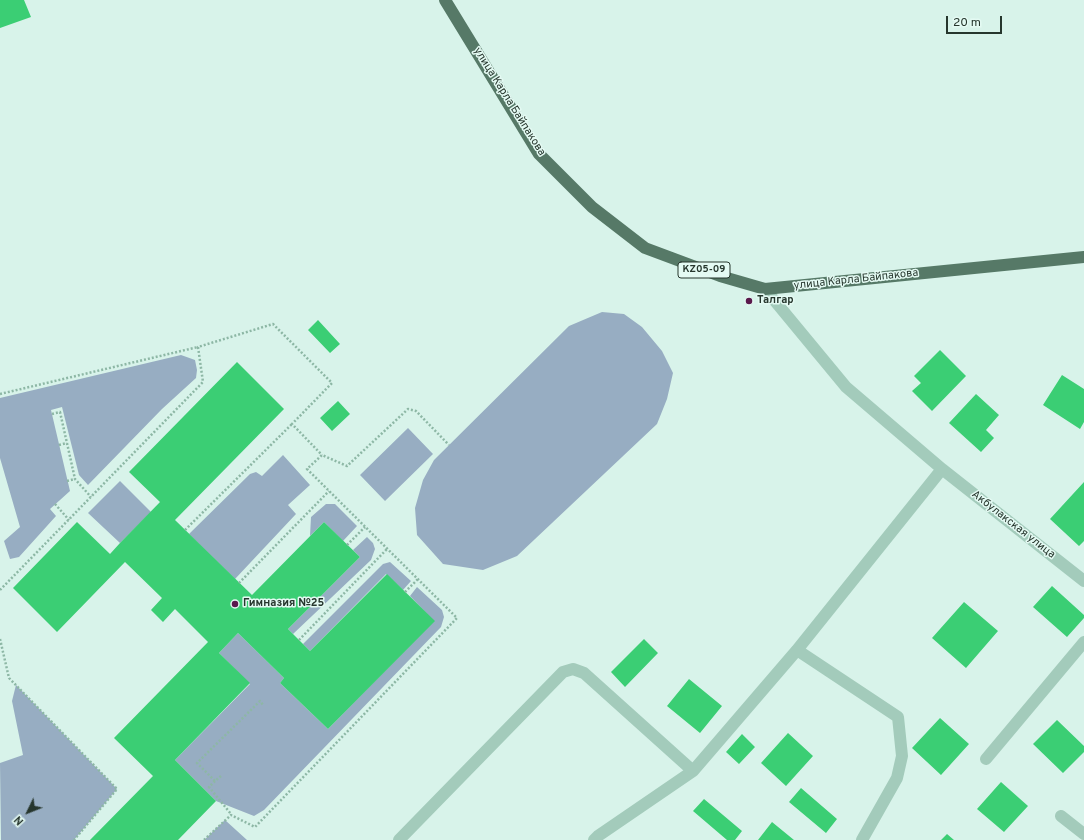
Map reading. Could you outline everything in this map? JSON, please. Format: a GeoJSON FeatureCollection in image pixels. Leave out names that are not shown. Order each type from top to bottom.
{"type":"FeatureCollection","features":[{"type":"Feature","properties":{"kind":"main road","name":"улица Карла Байпакова"},"geometry":{"type":"LineString","coordinates":[[445,0],[539,154],[592,208],[645,248],[720,276],[765,289],[1084,257]]}},
{"type":"Feature","properties":{"kind":"street","name":"Акбулакская улица"},"geometry":{"type":"LineString","coordinates":[[765,289],[846,387],[942,469],[1084,581]]}},
{"type":"Feature","properties":{"kind":"street"},"geometry":{"type":"LineString","coordinates":[[594,840],[692,771],[797,650],[942,469]]}},
{"type":"Feature","properties":{"kind":"street"},"geometry":{"type":"LineString","coordinates":[[986,759],[1084,642]]}},
{"type":"Feature","properties":{"kind":"street"},"geometry":{"type":"LineString","coordinates":[[797,650],[898,717],[902,756],[897,778],[862,840]]}},
{"type":"Feature","properties":{"kind":"street"},"geometry":{"type":"LineString","coordinates":[[399,840],[563,672],[573,669],[584,673],[692,771]]}},
{"type":"Feature","properties":{"kind":"street"},"geometry":{"type":"LineString","coordinates":[[1062,816],[1084,834]]}},
{"type":"Feature","properties":{"kind":"path"},"geometry":{"type":"LineString","coordinates":[[0,394],[198,346],[273,324],[332,383],[186,530]]}},
{"type":"Feature","properties":{"kind":"path"},"geometry":{"type":"LineString","coordinates":[[0,590],[203,382],[198,346]]}},
{"type":"Feature","properties":{"kind":"path"},"geometry":{"type":"LineString","coordinates":[[292,424],[322,455],[347,466],[408,409],[416,411],[449,445]]}},
{"type":"Feature","properties":{"kind":"path"},"geometry":{"type":"LineString","coordinates":[[52,414],[60,412],[75,479],[91,497]]}},
{"type":"Feature","properties":{"kind":"path"},"geometry":{"type":"LineString","coordinates":[[59,445],[66,444]]}},
{"type":"Feature","properties":{"kind":"path"},"geometry":{"type":"LineString","coordinates":[[221,776],[209,787],[231,815],[255,828],[457,618],[307,469],[322,455]]}},
{"type":"Feature","properties":{"kind":"path"},"geometry":{"type":"LineString","coordinates":[[67,481],[75,479]]}},
{"type":"Feature","properties":{"kind":"path"},"geometry":{"type":"LineString","coordinates":[[239,583],[329,491]]}},
{"type":"Feature","properties":{"kind":"path"},"geometry":{"type":"LineString","coordinates":[[55,504],[69,520]]}},
{"type":"Feature","properties":{"kind":"path"},"geometry":{"type":"LineString","coordinates":[[348,545],[365,527]]}},
{"type":"Feature","properties":{"kind":"path"},"geometry":{"type":"LineString","coordinates":[[299,640],[387,549]]}},
{"type":"Feature","properties":{"kind":"path"},"geometry":{"type":"LineString","coordinates":[[405,592],[418,579]]}},
{"type":"Feature","properties":{"kind":"path"},"geometry":{"type":"LineString","coordinates":[[0,639],[9,678],[117,789],[74,840]]}},
{"type":"Feature","properties":{"kind":"path"},"geometry":{"type":"LineString","coordinates":[[215,781],[198,763],[260,700],[263,704]]}},
{"type":"Feature","properties":{"kind":"path"},"geometry":{"type":"LineString","coordinates":[[204,840],[231,815]]}},
{"type":"Feature","properties":{"kind":"shaded area"},"geometry":{"type":"Polygon","coordinates":[[[602,312],[624,314],[642,327],[662,351],[673,373],[667,399],[657,424],[517,556],[483,570],[443,564],[417,535],[415,508],[423,480],[434,460],[569,326],[602,312]]]}},
{"type":"Feature","properties":{"kind":"shaded area"},"geometry":{"type":"Polygon","coordinates":[[[181,355],[195,360],[197,370],[196,378],[162,409],[88,485],[79,475],[62,407],[51,410],[70,491],[50,509],[56,516],[19,557],[10,559],[4,541],[20,527],[0,458],[0,398],[181,355]]]}},
{"type":"Feature","properties":{"kind":"shaded area"},"geometry":{"type":"Polygon","coordinates":[[[408,428],[433,454],[385,501],[360,475],[408,428]]]}},
{"type":"Feature","properties":{"kind":"shaded area"},"geometry":{"type":"Polygon","coordinates":[[[283,455],[310,485],[288,505],[296,514],[235,579],[189,534],[250,474],[256,472],[262,476],[283,455]]]}},
{"type":"Feature","properties":{"kind":"shaded area"},"geometry":{"type":"Polygon","coordinates":[[[120,481],[151,512],[120,543],[88,513],[120,481]]]}},
{"type":"Feature","properties":{"kind":"shaded area"},"geometry":{"type":"Polygon","coordinates":[[[326,504],[335,504],[357,526],[343,541],[324,522],[310,536],[311,517],[326,504]]]}},
{"type":"Feature","properties":{"kind":"shaded area"},"geometry":{"type":"Polygon","coordinates":[[[367,537],[373,543],[375,549],[371,560],[293,634],[288,629],[360,557],[353,550],[367,537]]]}},
{"type":"Feature","properties":{"kind":"shaded area"},"geometry":{"type":"Polygon","coordinates":[[[390,562],[411,581],[403,590],[386,574],[310,651],[303,644],[383,564],[390,562]]]}},
{"type":"Feature","properties":{"kind":"shaded area"},"geometry":{"type":"Polygon","coordinates":[[[417,587],[442,610],[444,617],[441,627],[264,810],[254,816],[216,801],[175,760],[250,684],[219,653],[238,633],[284,678],[280,683],[328,729],[434,621],[410,596],[417,587]]]}},
{"type":"Feature","properties":{"kind":"shaded area"},"geometry":{"type":"Polygon","coordinates":[[[16,685],[117,789],[74,840],[1,840],[0,763],[23,755],[12,701],[16,685]]]}},
{"type":"Feature","properties":{"kind":"shaded area"},"geometry":{"type":"Polygon","coordinates":[[[225,820],[247,840],[204,840],[225,820]]]}},
{"type":"Feature","properties":{"kind":"building"},"geometry":{"type":"Polygon","coordinates":[[[0,0],[24,0],[31,17],[0,28],[0,0]]]}},
{"type":"Feature","properties":{"kind":"building"},"geometry":{"type":"Polygon","coordinates":[[[318,320],[340,344],[330,353],[308,330],[318,320]]]}},
{"type":"Feature","properties":{"kind":"building"},"geometry":{"type":"Polygon","coordinates":[[[940,350],[966,376],[932,411],[912,391],[921,383],[914,376],[940,350]]]}},
{"type":"Feature","properties":{"kind":"building","name":"Гимназия №25"},"geometry":{"type":"Polygon","coordinates":[[[237,362],[284,409],[175,520],[252,595],[324,522],[360,557],[288,629],[310,651],[387,574],[435,621],[328,729],[280,683],[284,678],[238,633],[219,653],[250,683],[175,760],[216,801],[178,840],[90,840],[153,776],[114,738],[208,642],[175,609],[163,622],[151,610],[162,598],[125,562],[57,632],[13,588],[77,522],[110,554],[160,502],[129,472],[237,362]]]}},
{"type":"Feature","properties":{"kind":"building"},"geometry":{"type":"Polygon","coordinates":[[[1062,375],[1084,389],[1084,422],[1080,429],[1043,405],[1062,375]]]}},
{"type":"Feature","properties":{"kind":"building"},"geometry":{"type":"Polygon","coordinates":[[[976,394],[999,415],[986,430],[994,438],[981,452],[949,423],[976,394]]]}},
{"type":"Feature","properties":{"kind":"building"},"geometry":{"type":"Polygon","coordinates":[[[338,401],[350,414],[332,431],[320,418],[338,401]]]}},
{"type":"Feature","properties":{"kind":"building"},"geometry":{"type":"Polygon","coordinates":[[[1084,482],[1084,541],[1079,546],[1050,519],[1084,482]]]}},
{"type":"Feature","properties":{"kind":"building"},"geometry":{"type":"Polygon","coordinates":[[[1052,586],[1084,615],[1084,618],[1067,637],[1033,607],[1052,586]]]}},
{"type":"Feature","properties":{"kind":"building"},"geometry":{"type":"Polygon","coordinates":[[[964,602],[998,631],[966,668],[932,638],[964,602]]]}},
{"type":"Feature","properties":{"kind":"building"},"geometry":{"type":"Polygon","coordinates":[[[644,639],[658,653],[625,687],[611,672],[644,639]]]}},
{"type":"Feature","properties":{"kind":"building"},"geometry":{"type":"Polygon","coordinates":[[[689,679],[722,706],[700,733],[667,706],[689,679]]]}},
{"type":"Feature","properties":{"kind":"building"},"geometry":{"type":"Polygon","coordinates":[[[940,718],[969,744],[941,775],[912,748],[940,718]]]}},
{"type":"Feature","properties":{"kind":"building"},"geometry":{"type":"Polygon","coordinates":[[[1057,720],[1084,746],[1084,752],[1063,773],[1033,744],[1057,720]]]}},
{"type":"Feature","properties":{"kind":"building"},"geometry":{"type":"Polygon","coordinates":[[[788,733],[813,756],[786,786],[761,763],[788,733]]]}},
{"type":"Feature","properties":{"kind":"building"},"geometry":{"type":"Polygon","coordinates":[[[742,734],[755,747],[739,764],[726,752],[742,734]]]}},
{"type":"Feature","properties":{"kind":"building"},"geometry":{"type":"Polygon","coordinates":[[[1001,782],[1028,806],[1004,832],[977,809],[1001,782]]]}},
{"type":"Feature","properties":{"kind":"building"},"geometry":{"type":"Polygon","coordinates":[[[801,788],[837,819],[826,833],[789,802],[801,788]]]}},
{"type":"Feature","properties":{"kind":"building"},"geometry":{"type":"Polygon","coordinates":[[[704,799],[742,831],[735,840],[727,840],[693,811],[704,799]]]}},
{"type":"Feature","properties":{"kind":"building"},"geometry":{"type":"Polygon","coordinates":[[[772,822],[794,840],[758,840],[772,822]]]}},
{"type":"Feature","properties":{"kind":"building"},"geometry":{"type":"Polygon","coordinates":[[[947,834],[954,840],[941,840],[947,834]]]}},
{"type":"Feature","properties":{"kind":"place","name":"Талгар"},"geometry":{"type":"Point","coordinates":[749,301]}},
{"type":"Feature","properties":{"kind":"place","name":"Гимназия №25"},"geometry":{"type":"Point","coordinates":[235,604]}}]}
